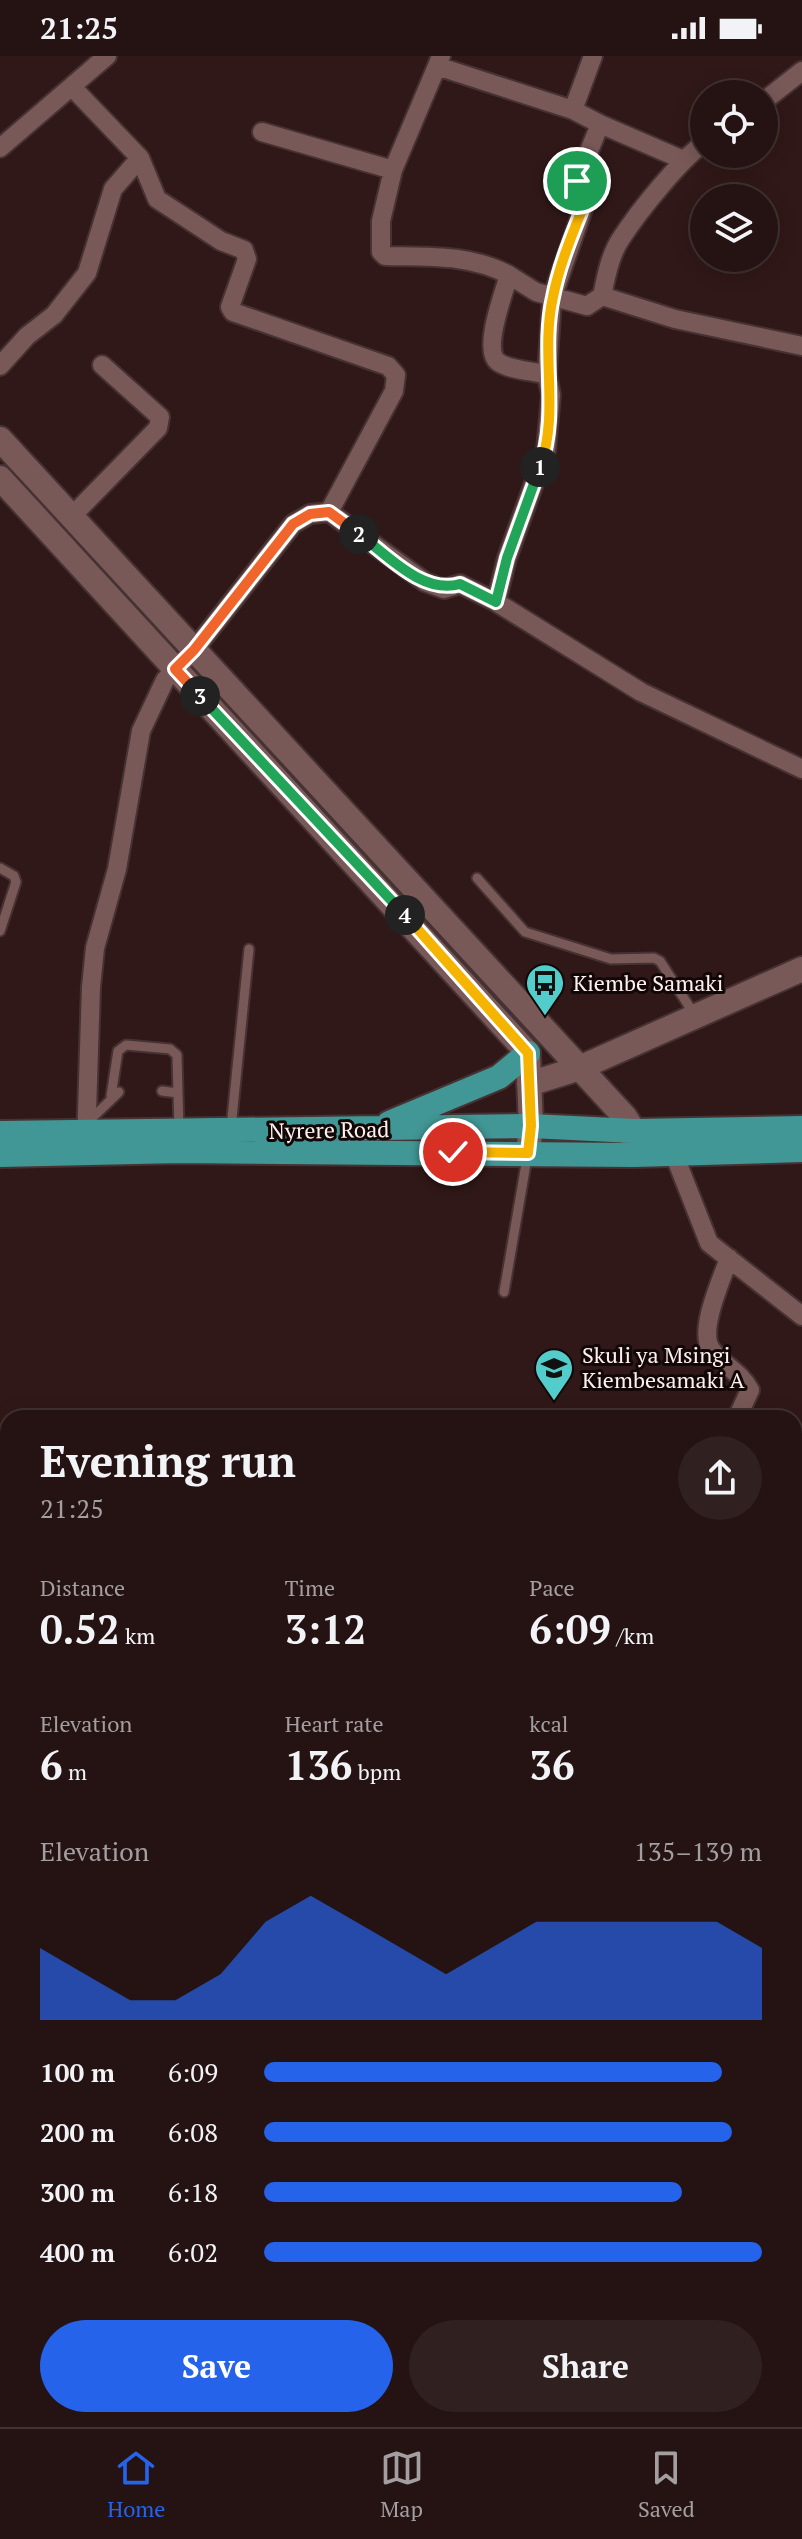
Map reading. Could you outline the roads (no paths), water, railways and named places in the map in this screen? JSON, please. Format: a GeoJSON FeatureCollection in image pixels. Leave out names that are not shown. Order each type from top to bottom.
{"type":"FeatureCollection","features":[{"type":"Feature","properties":{"kind":"main road"},"geometry":{"type":"LineString","coordinates":[[0,439],[435,909],[577,1069],[625,1117],[634,1143]]}},
{"type":"Feature","properties":{"kind":"main road"},"geometry":{"type":"LineString","coordinates":[[0,478],[414,925],[528,1053],[531,1126],[528,1153]]}},
{"type":"Feature","properties":{"kind":"main road"},"geometry":{"type":"LineString","coordinates":[[33,515],[54,497]]}},
{"type":"Feature","properties":{"kind":"main road"},"geometry":{"type":"LineString","coordinates":[[133,623],[155,604]]}},
{"type":"Feature","properties":{"kind":"main road"},"geometry":{"type":"LineString","coordinates":[[279,781],[301,763]]}},
{"type":"Feature","properties":{"kind":"main road"},"geometry":{"type":"LineString","coordinates":[[414,925],[435,909]]}},
{"type":"Feature","properties":{"kind":"main road"},"geometry":{"type":"LineString","coordinates":[[529,1084],[577,1069],[802,969]]}},
{"type":"Feature","properties":{"kind":"main road"},"geometry":{"type":"LineString","coordinates":[[376,1129],[499,1077],[528,1053]]}},
{"type":"Feature","properties":{"kind":"main road","name":"Nyrere Road"},"geometry":{"type":"LineString","coordinates":[[179,1142],[231,1131],[531,1126],[634,1143],[674,1154],[802,1150]]}},
{"type":"Feature","properties":{"kind":"main road","name":"Nyrere Road"},"geometry":{"type":"LineString","coordinates":[[0,1133],[528,1153],[802,1128]]}},
{"type":"Feature","properties":{"kind":"main road","name":"Nyrere Road"},"geometry":{"type":"LineString","coordinates":[[0,1155],[86,1137]]}},
{"type":"Feature","properties":{"kind":"street"},"geometry":{"type":"LineString","coordinates":[[1,145],[73,88],[107,56]]}},
{"type":"Feature","properties":{"kind":"street"},"geometry":{"type":"LineString","coordinates":[[573,110],[593,56]]}},
{"type":"Feature","properties":{"kind":"street"},"geometry":{"type":"LineString","coordinates":[[681,159],[573,110],[439,61],[393,170],[381,221],[381,252],[385,256],[459,258],[491,266],[524,287],[552,298],[587,306],[602,296],[607,271],[620,238],[669,180],[681,159],[690,153]]}},
{"type":"Feature","properties":{"kind":"street"},"geometry":{"type":"LineString","coordinates":[[778,90],[802,71]]}},
{"type":"Feature","properties":{"kind":"street"},"geometry":{"type":"LineString","coordinates":[[73,88],[140,158],[157,199],[221,241],[244,250],[247,259],[230,307],[233,312],[388,366],[396,375],[394,391],[329,512]]}},
{"type":"Feature","properties":{"kind":"street"},"geometry":{"type":"LineString","coordinates":[[496,602],[507,558],[546,450],[551,395],[547,375],[552,298],[589,192],[577,181],[600,124]]}},
{"type":"Feature","properties":{"kind":"street"},"geometry":{"type":"LineString","coordinates":[[262,132],[393,170]]}},
{"type":"Feature","properties":{"kind":"street"},"geometry":{"type":"LineString","coordinates":[[0,366],[27,336],[54,315],[87,273],[113,189],[140,158]]}},
{"type":"Feature","properties":{"kind":"street"},"geometry":{"type":"LineString","coordinates":[[509,275],[491,341],[492,354],[498,362],[547,375]]}},
{"type":"Feature","properties":{"kind":"street"},"geometry":{"type":"LineString","coordinates":[[602,296],[675,319],[802,346]]}},
{"type":"Feature","properties":{"kind":"street"},"geometry":{"type":"LineString","coordinates":[[73,515],[158,428],[160,417],[102,365]]}},
{"type":"Feature","properties":{"kind":"street"},"geometry":{"type":"LineString","coordinates":[[86,1137],[95,948],[117,869],[141,731],[154,697],[175,669],[194,650],[293,524],[310,514],[329,512],[425,582],[444,589],[460,584],[496,602],[641,692],[802,769]]}},
{"type":"Feature","properties":{"kind":"street"},"geometry":{"type":"LineString","coordinates":[[674,1154],[709,1243],[802,1316]]}},
{"type":"Feature","properties":{"kind":"street"},"geometry":{"type":"LineString","coordinates":[[729,1258],[707,1329],[711,1349],[745,1381],[750,1390],[741,1410]]}},
{"type":"Feature","properties":{"kind":"lane"},"geometry":{"type":"LineString","coordinates":[[0,868],[14,876],[16,882],[0,931]]}},
{"type":"Feature","properties":{"kind":"lane"},"geometry":{"type":"LineString","coordinates":[[477,878],[525,932],[611,959],[654,958],[660,961],[695,1017]]}},
{"type":"Feature","properties":{"kind":"lane"},"geometry":{"type":"LineString","coordinates":[[231,1131],[249,949]]}},
{"type":"Feature","properties":{"kind":"lane"},"geometry":{"type":"LineString","coordinates":[[86,1137],[115,1094],[118,1051],[126,1045],[170,1049],[177,1055],[179,1142]]}},
{"type":"Feature","properties":{"kind":"lane"},"geometry":{"type":"LineString","coordinates":[[162,1091],[178,1093]]}},
{"type":"Feature","properties":{"kind":"lane"},"geometry":{"type":"LineString","coordinates":[[504,1292],[528,1153]]}},
{"type":"Feature","properties":{"kind":"place","name":"Kiembe Samaki"},"geometry":{"type":"Point","coordinates":[545,1017]}},
{"type":"Feature","properties":{"kind":"place","name":"Skuli ya Msingi Kiembesamaki A"},"geometry":{"type":"Point","coordinates":[554,1402]}}]}
